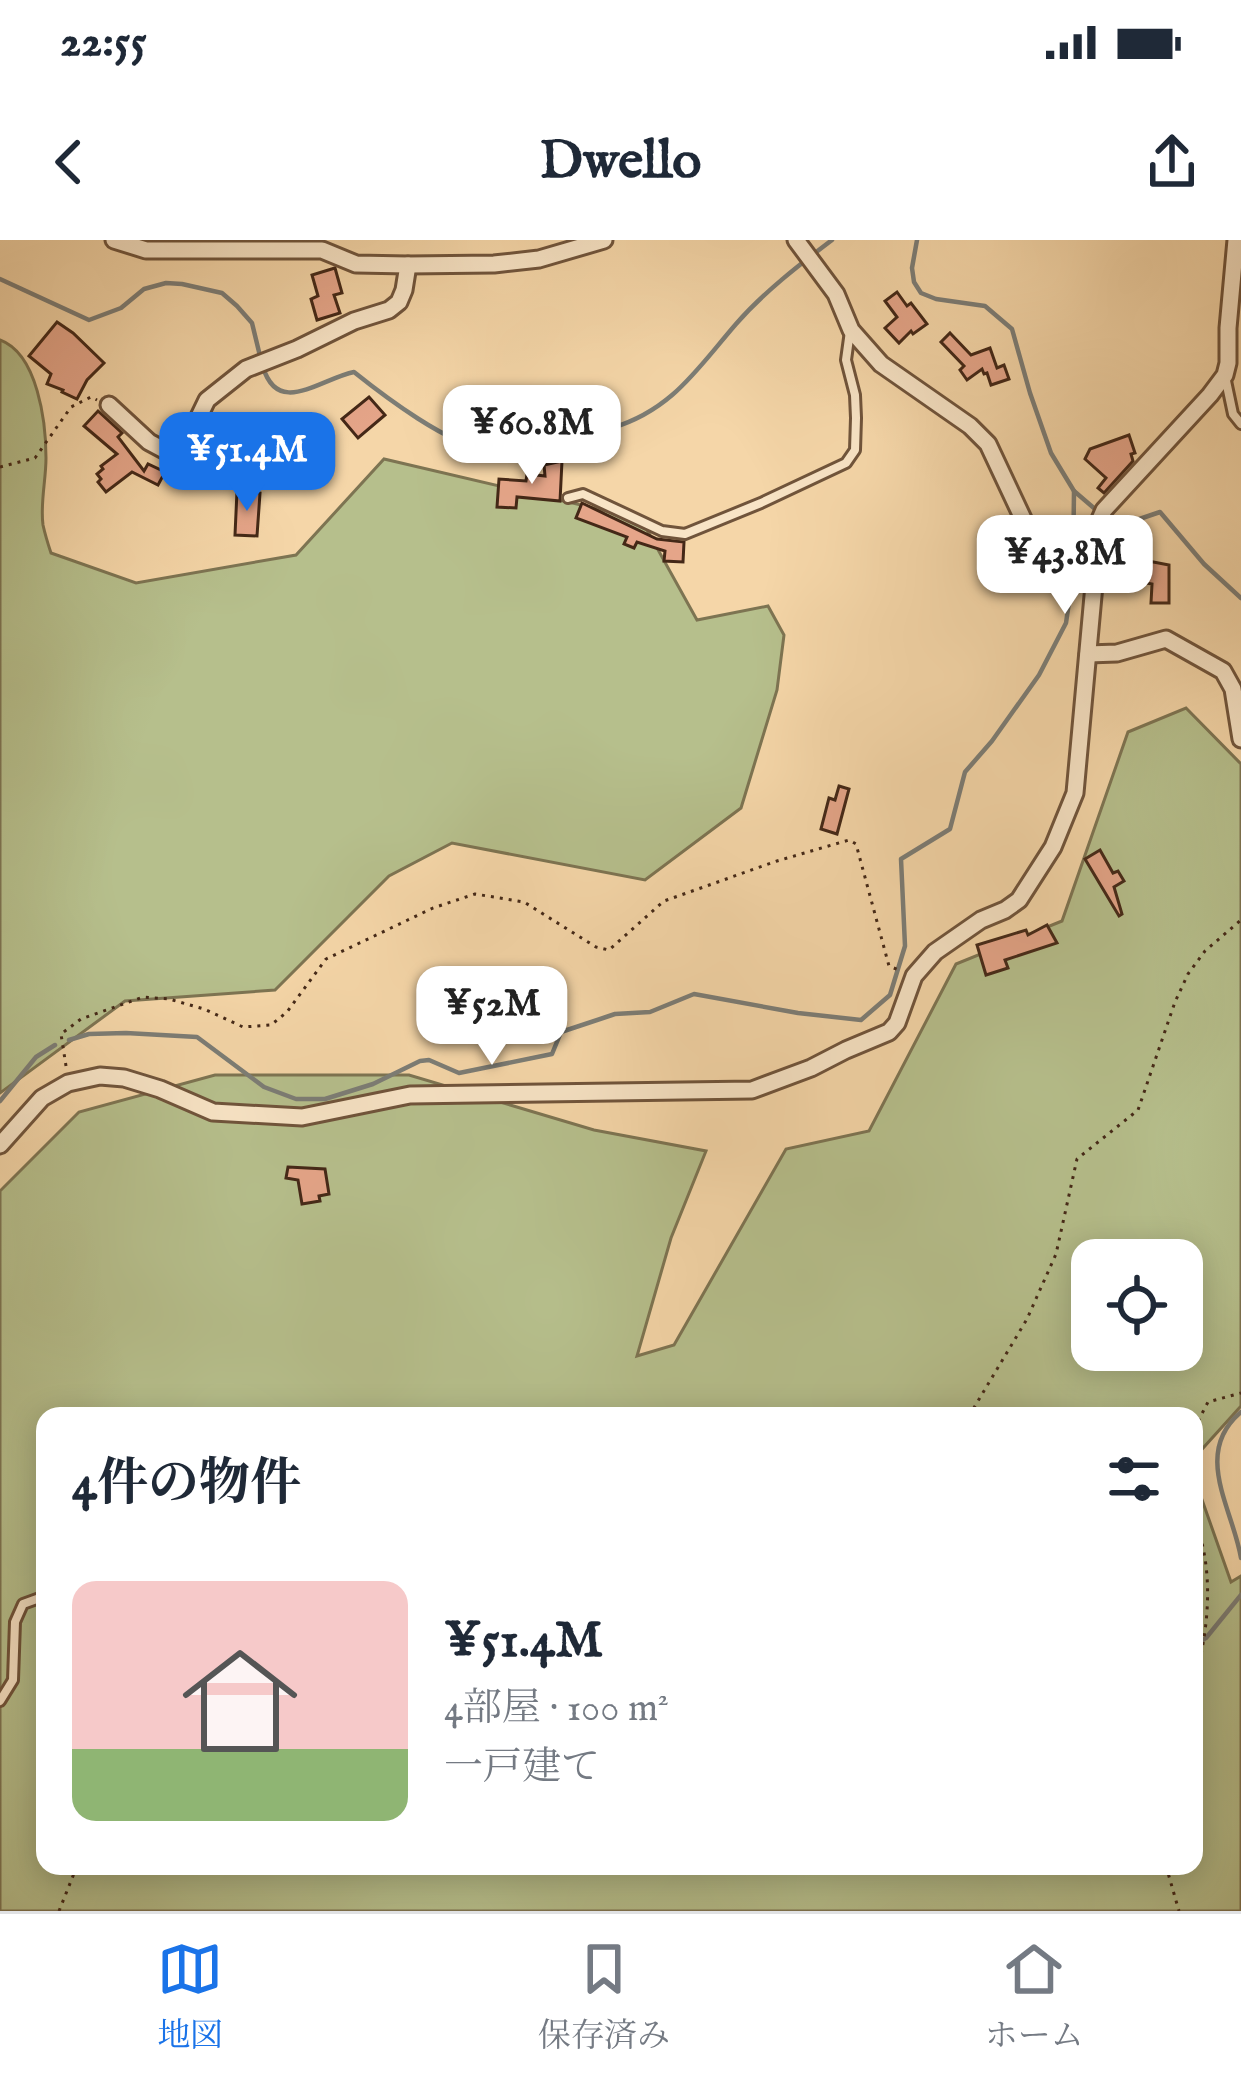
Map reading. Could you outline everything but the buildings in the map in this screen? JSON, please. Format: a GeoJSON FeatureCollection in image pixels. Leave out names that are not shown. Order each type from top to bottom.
{"type":"FeatureCollection","features":[{"type":"Feature","properties":{"kind":"street"},"geometry":{"type":"LineString","coordinates":[[114,240],[146,250],[322,250],[356,264],[408,265],[539,259],[604,240]]}},
{"type":"Feature","properties":{"kind":"street"},"geometry":{"type":"LineString","coordinates":[[0,1145],[42,1098],[68,1083],[100,1076],[160,1089],[213,1112],[302,1117],[410,1095],[752,1090],[889,1032],[897,1023],[914,976],[934,952],[1019,900],[1053,847],[1075,794],[1088,654],[1081,579],[1094,533],[1104,510],[1225,375],[1236,240]]}},
{"type":"Feature","properties":{"kind":"street"},"geometry":{"type":"LineString","coordinates":[[805,251],[836,293],[851,330],[881,364],[970,426],[988,444],[1038,548],[1051,563],[1081,579]]}},
{"type":"Feature","properties":{"kind":"street"},"geometry":{"type":"LineString","coordinates":[[110,405],[149,442],[179,458],[206,400],[246,370],[353,321],[389,310],[399,302],[408,265]]}},
{"type":"Feature","properties":{"kind":"street"},"geometry":{"type":"LineString","coordinates":[[1088,654],[1117,653],[1166,638],[1223,671],[1233,689],[1241,739]]}},
{"type":"Feature","properties":{"kind":"lane"},"geometry":{"type":"LineString","coordinates":[[568,498],[583,494],[662,531],[686,534],[846,463],[855,450],[855,394],[846,360],[851,330]]}},
{"type":"Feature","properties":{"kind":"lane"},"geometry":{"type":"LineString","coordinates":[[1225,375],[1233,414],[1241,424]]}},
{"type":"Feature","properties":{"kind":"lane"},"geometry":{"type":"LineString","coordinates":[[0,1701],[13,1680],[15,1622],[23,1604],[36,1599]]}},
{"type":"Feature","properties":{"kind":"path"},"geometry":{"type":"LineString","coordinates":[[0,467],[35,458],[71,407],[92,397],[110,405]]}},
{"type":"Feature","properties":{"kind":"path"},"geometry":{"type":"LineString","coordinates":[[68,1083],[61,1034],[81,1019],[143,997],[204,1009],[243,1028],[272,1025],[326,959],[433,908],[475,894],[524,902],[609,950],[664,901],[849,840],[856,844],[889,966],[914,976]]}},
{"type":"Feature","properties":{"kind":"path"},"geometry":{"type":"LineString","coordinates":[[974,1407],[1027,1319],[1056,1254],[1078,1159],[1138,1110],[1188,974],[1205,951],[1241,920]]}},
{"type":"Feature","properties":{"kind":"path"},"geometry":{"type":"LineString","coordinates":[[1203,1412],[1208,1402],[1241,1393]]}},
{"type":"Feature","properties":{"kind":"path"},"geometry":{"type":"LineString","coordinates":[[1203,1563],[1208,1612],[1203,1651]]}},
{"type":"Feature","properties":{"kind":"path"},"geometry":{"type":"LineString","coordinates":[[59,1911],[73,1875]]}},
{"type":"Feature","properties":{"kind":"path"},"geometry":{"type":"LineString","coordinates":[[1169,1875],[1179,1911]]}},
{"type":"Feature","properties":{"kind":"green space"},"geometry":{"type":"Polygon","coordinates":[[[0,340],[23,359],[37,391],[46,443],[42,517],[51,553],[136,583],[296,555],[384,459],[641,519],[697,620],[768,606],[784,635],[777,690],[741,808],[645,880],[452,843],[389,876],[275,990],[125,1001],[0,1093],[0,340]]]}},
{"type":"Feature","properties":{"kind":"green space"},"geometry":{"type":"Polygon","coordinates":[[[1186,708],[1241,764],[1241,1406],[1203,1448],[1203,1407],[36,1407],[36,1875],[1203,1875],[1203,1503],[1231,1582],[1241,1576],[1241,1911],[0,1911],[0,1191],[79,1112],[215,1075],[409,1075],[594,1130],[706,1151],[671,1238],[637,1356],[674,1345],[786,1149],[869,1131],[956,964],[1062,921],[1128,732],[1186,708]]]}},
{"type":"Feature","properties":{"kind":"waterway"},"geometry":{"type":"LineString","coordinates":[[263,367],[270,382],[289,392],[354,372],[418,418],[473,446],[495,446],[548,428],[604,430],[633,420],[667,399],[758,301],[832,240]]}},
{"type":"Feature","properties":{"kind":"waterway"},"geometry":{"type":"LineString","coordinates":[[917,240],[912,268],[921,293],[985,306],[1012,329],[1051,453],[1074,491],[1116,527],[1160,512],[1204,564],[1241,598]]}},
{"type":"Feature","properties":{"kind":"waterway"},"geometry":{"type":"LineString","coordinates":[[0,279],[89,320],[121,308],[144,289],[166,283],[222,293],[252,323],[260,356]]}},
{"type":"Feature","properties":{"kind":"waterway"},"geometry":{"type":"LineString","coordinates":[[1073,570],[1074,491]]}},
{"type":"Feature","properties":{"kind":"waterway"},"geometry":{"type":"LineString","coordinates":[[69,1040],[126,1033],[197,1037],[264,1087],[296,1099],[325,1099],[373,1084],[420,1061],[429,1060],[459,1073],[552,1054],[561,1032],[615,1014],[650,1012],[694,994],[861,1020],[890,995],[905,946],[901,859],[950,829],[965,772],[1039,675],[1066,623],[1072,581]]}},
{"type":"Feature","properties":{"kind":"waterway"},"geometry":{"type":"LineString","coordinates":[[0,1101],[36,1057],[55,1045]]}},
{"type":"Feature","properties":{"kind":"waterway"},"geometry":{"type":"LineString","coordinates":[[1241,1412],[1227,1428],[1217,1463],[1241,1558]]}},
{"type":"Feature","properties":{"kind":"waterway"},"geometry":{"type":"LineString","coordinates":[[1203,1640],[1241,1595]]}}]}
